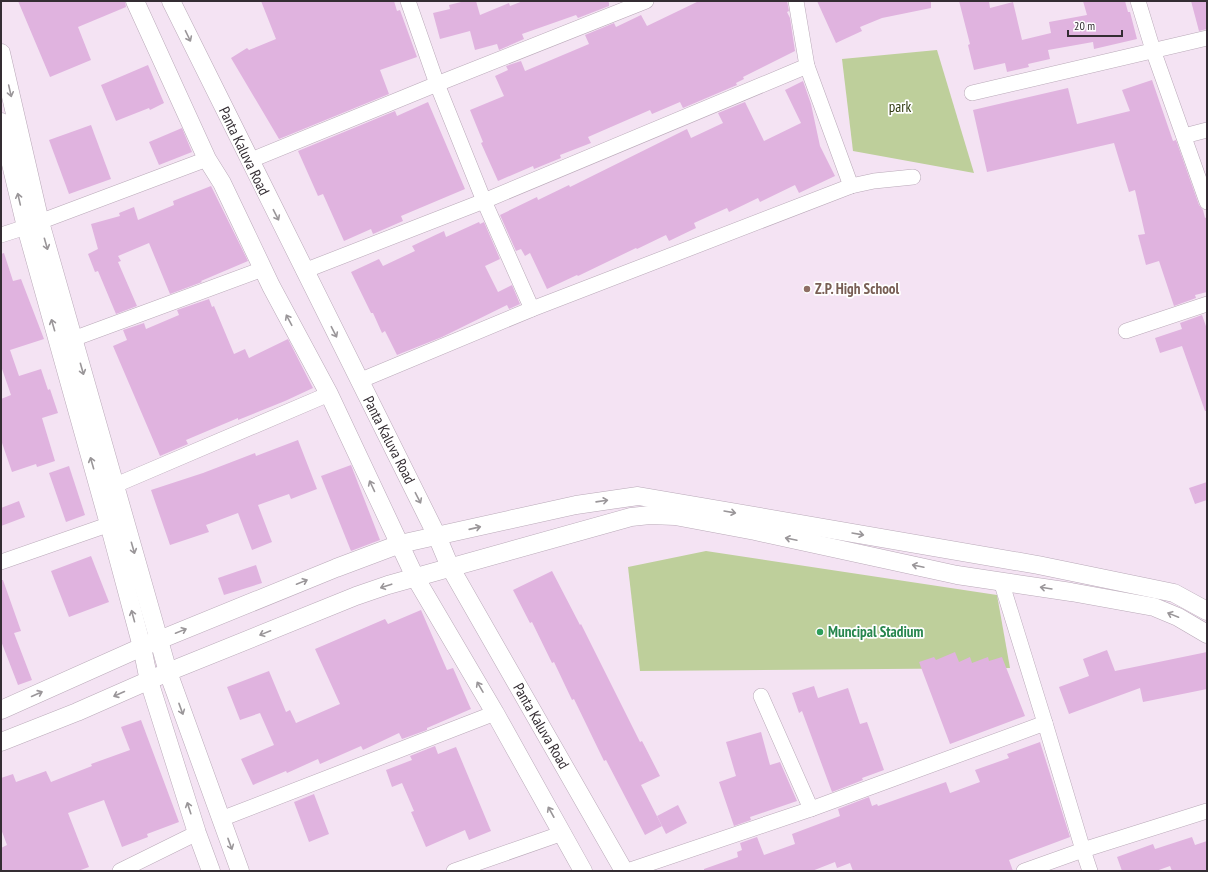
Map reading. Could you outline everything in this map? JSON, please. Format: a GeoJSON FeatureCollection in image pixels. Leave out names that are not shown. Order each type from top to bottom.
{"type":"FeatureCollection","features":[{"type":"Feature","properties":{"kind":"street"},"geometry":{"type":"LineString","coordinates":[[134,1],[207,159],[222,183],[263,269],[329,394],[415,577],[495,713],[583,871]]}},
{"type":"Feature","properties":{"kind":"street","name":"Panta Kaluva Road"},"geometry":{"type":"LineString","coordinates":[[170,1],[450,567],[624,871]]}},
{"type":"Feature","properties":{"kind":"street"},"geometry":{"type":"LineString","coordinates":[[408,1],[436,84],[484,201],[532,309]]}},
{"type":"Feature","properties":{"kind":"street"},"geometry":{"type":"LineString","coordinates":[[249,162],[436,84],[646,1]]}},
{"type":"Feature","properties":{"kind":"street"},"geometry":{"type":"LineString","coordinates":[[796,1],[808,66],[851,186]]}},
{"type":"Feature","properties":{"kind":"street"},"geometry":{"type":"LineString","coordinates":[[1138,1],[1153,50],[1207,202]]}},
{"type":"Feature","properties":{"kind":"street"},"geometry":{"type":"LineString","coordinates":[[972,93],[1207,38]]}},
{"type":"Feature","properties":{"kind":"street"},"geometry":{"type":"LineString","coordinates":[[1,53],[33,224],[107,489],[117,522],[159,640],[168,672],[240,871]]}},
{"type":"Feature","properties":{"kind":"street"},"geometry":{"type":"LineString","coordinates":[[304,271],[484,201],[808,66]]}},
{"type":"Feature","properties":{"kind":"street"},"geometry":{"type":"LineString","coordinates":[[1,122],[33,224],[73,339],[107,489]]}},
{"type":"Feature","properties":{"kind":"street"},"geometry":{"type":"LineString","coordinates":[[1184,136],[1207,130]]}},
{"type":"Feature","properties":{"kind":"street"},"geometry":{"type":"LineString","coordinates":[[1,235],[207,159]]}},
{"type":"Feature","properties":{"kind":"street"},"geometry":{"type":"LineString","coordinates":[[359,381],[532,309],[851,186],[874,181],[912,178]]}},
{"type":"Feature","properties":{"kind":"street"},"geometry":{"type":"LineString","coordinates":[[73,339],[263,269]]}},
{"type":"Feature","properties":{"kind":"street"},"geometry":{"type":"LineString","coordinates":[[1126,331],[1207,304]]}},
{"type":"Feature","properties":{"kind":"street"},"geometry":{"type":"LineString","coordinates":[[107,489],[329,394]]}},
{"type":"Feature","properties":{"kind":"street"},"geometry":{"type":"LineString","coordinates":[[1,710],[142,647],[336,568],[400,544],[576,505],[638,496],[1038,565],[1174,593],[1207,611]]}},
{"type":"Feature","properties":{"kind":"street"},"geometry":{"type":"LineString","coordinates":[[1,742],[77,712],[168,672],[356,596],[415,577],[631,517],[650,515],[675,516],[755,531],[957,575],[1071,592],[1154,607],[1178,617],[1207,634]]}},
{"type":"Feature","properties":{"kind":"street"},"geometry":{"type":"LineString","coordinates":[[1,562],[117,522]]}},
{"type":"Feature","properties":{"kind":"street"},"geometry":{"type":"LineString","coordinates":[[117,522],[149,681],[197,833],[211,871]]}},
{"type":"Feature","properties":{"kind":"street"},"geometry":{"type":"LineString","coordinates":[[1001,581],[1090,871]]}},
{"type":"Feature","properties":{"kind":"street"},"geometry":{"type":"LineString","coordinates":[[761,696],[811,809]]}},
{"type":"Feature","properties":{"kind":"street"},"geometry":{"type":"LineString","coordinates":[[221,819],[495,713]]}},
{"type":"Feature","properties":{"kind":"street"},"geometry":{"type":"LineString","coordinates":[[627,871],[811,809],[1045,723]]}},
{"type":"Feature","properties":{"kind":"street"},"geometry":{"type":"LineString","coordinates":[[1024,871],[1084,850],[1207,811]]}},
{"type":"Feature","properties":{"kind":"street"},"geometry":{"type":"LineString","coordinates":[[120,871],[197,833]]}},
{"type":"Feature","properties":{"kind":"street"},"geometry":{"type":"LineString","coordinates":[[454,871],[563,833]]}},
{"type":"Feature","properties":{"kind":"green space","name":"park"},"geometry":{"type":"Polygon","coordinates":[[[937,50],[974,173],[853,151],[842,59],[937,50]]]}},
{"type":"Feature","properties":{"kind":"green space","name":"Muncipal Stadium"},"geometry":{"type":"Polygon","coordinates":[[[706,551],[997,595],[1010,668],[640,671],[628,567],[706,551]]]}},
{"type":"Feature","properties":{"kind":"building"},"geometry":{"type":"Polygon","coordinates":[[[18,1],[125,1],[126,7],[78,27],[91,60],[50,77],[18,1]]]}},
{"type":"Feature","properties":{"kind":"building"},"geometry":{"type":"Polygon","coordinates":[[[261,1],[394,1],[397,11],[400,10],[417,57],[380,70],[389,94],[279,139],[231,58],[247,48],[249,50],[276,39],[261,1]]]}},
{"type":"Feature","properties":{"kind":"building"},"geometry":{"type":"Polygon","coordinates":[[[465,1],[476,1],[480,15],[509,3],[510,6],[523,1],[608,1],[609,6],[578,18],[576,15],[522,34],[524,39],[499,50],[497,44],[475,50],[470,31],[440,39],[433,13],[450,9],[449,5],[465,1]]]}},
{"type":"Feature","properties":{"kind":"building"},"geometry":{"type":"Polygon","coordinates":[[[699,1],[787,1],[789,11],[787,12],[790,18],[795,51],[743,77],[744,79],[736,83],[737,85],[683,108],[680,102],[652,114],[650,110],[588,137],[591,143],[560,155],[561,158],[534,169],[533,166],[498,181],[481,143],[483,142],[470,110],[504,96],[495,76],[508,70],[506,66],[521,61],[525,71],[589,44],[585,35],[614,23],[616,27],[641,15],[647,26],[699,1]]]}},
{"type":"Feature","properties":{"kind":"building"},"geometry":{"type":"Polygon","coordinates":[[[817,1],[931,1],[931,8],[882,18],[860,27],[862,31],[836,43],[817,1]]]}},
{"type":"Feature","properties":{"kind":"building"},"geometry":{"type":"Polygon","coordinates":[[[959,1],[989,1],[990,8],[1013,2],[1022,40],[1051,33],[1049,22],[1087,15],[1083,1],[1125,1],[1128,12],[1130,12],[1137,39],[1094,49],[1093,42],[1048,50],[1050,59],[1028,64],[1029,67],[1007,72],[1005,63],[974,70],[968,45],[970,44],[959,1]]]}},
{"type":"Feature","properties":{"kind":"building"},"geometry":{"type":"Polygon","coordinates":[[[1191,1],[1207,1],[1207,29],[1199,31],[1191,1]]]}},
{"type":"Feature","properties":{"kind":"building"},"geometry":{"type":"Polygon","coordinates":[[[148,65],[164,103],[150,110],[149,108],[116,121],[101,85],[148,65]]]}},
{"type":"Feature","properties":{"kind":"building"},"geometry":{"type":"Polygon","coordinates":[[[1152,80],[1173,141],[1176,140],[1199,205],[1203,210],[1205,218],[1207,217],[1207,292],[1195,295],[1196,298],[1174,306],[1159,261],[1146,265],[1138,235],[1145,234],[1135,190],[1129,192],[1114,143],[987,172],[973,110],[1068,88],[1077,124],[1130,111],[1122,90],[1152,80]]]}},
{"type":"Feature","properties":{"kind":"building"},"geometry":{"type":"Polygon","coordinates":[[[803,81],[811,104],[820,146],[835,176],[799,193],[795,185],[760,202],[758,198],[729,212],[727,208],[694,223],[696,228],[669,241],[666,235],[547,289],[530,253],[525,256],[521,249],[516,251],[500,215],[537,197],[538,200],[569,185],[570,187],[687,129],[691,138],[723,123],[718,113],[745,102],[764,141],[801,123],[785,90],[803,81]]]}},
{"type":"Feature","properties":{"kind":"building"},"geometry":{"type":"Polygon","coordinates":[[[428,102],[465,189],[401,216],[403,221],[373,234],[371,229],[344,241],[323,194],[318,196],[298,151],[395,111],[397,116],[428,102]]]}},
{"type":"Feature","properties":{"kind":"building"},"geometry":{"type":"Polygon","coordinates":[[[91,125],[111,179],[69,194],[49,140],[91,125]]]}},
{"type":"Feature","properties":{"kind":"building"},"geometry":{"type":"Polygon","coordinates":[[[182,128],[192,152],[159,165],[149,142],[182,128]]]}},
{"type":"Feature","properties":{"kind":"building"},"geometry":{"type":"Polygon","coordinates":[[[211,186],[248,261],[201,281],[202,282],[170,294],[149,243],[118,256],[121,261],[118,262],[137,306],[116,314],[98,271],[95,272],[88,254],[98,249],[91,224],[120,216],[119,213],[134,207],[138,220],[174,205],[173,201],[211,186]]]}},
{"type":"Feature","properties":{"kind":"building"},"geometry":{"type":"Polygon","coordinates":[[[479,222],[480,224],[484,222],[500,259],[485,266],[498,292],[512,285],[520,304],[509,309],[507,305],[442,337],[397,355],[385,331],[382,333],[351,272],[379,259],[383,266],[415,251],[412,246],[444,231],[446,237],[479,222]]]}},
{"type":"Feature","properties":{"kind":"building"},"geometry":{"type":"Polygon","coordinates":[[[4,253],[13,281],[21,279],[44,339],[10,350],[19,376],[41,369],[58,413],[42,418],[55,461],[37,467],[36,464],[12,472],[1,440],[1,399],[11,395],[1,366],[1,254],[4,253]]]}},
{"type":"Feature","properties":{"kind":"building"},"geometry":{"type":"Polygon","coordinates":[[[209,299],[212,307],[214,306],[234,354],[245,349],[249,358],[288,339],[313,388],[285,401],[238,420],[238,418],[186,440],[188,444],[160,456],[113,346],[127,340],[123,330],[144,323],[146,329],[179,315],[177,310],[209,299]]]}},
{"type":"Feature","properties":{"kind":"building"},"geometry":{"type":"Polygon","coordinates":[[[1202,315],[1207,329],[1207,411],[1205,411],[1182,346],[1160,353],[1155,338],[1182,329],[1180,323],[1202,315]]]}},
{"type":"Feature","properties":{"kind":"building"},"geometry":{"type":"Polygon","coordinates":[[[298,440],[317,489],[291,499],[289,494],[258,505],[272,542],[252,550],[238,513],[206,525],[209,532],[170,545],[151,490],[203,473],[255,453],[256,456],[298,440]]]}},
{"type":"Feature","properties":{"kind":"building"},"geometry":{"type":"Polygon","coordinates":[[[351,465],[380,540],[351,551],[321,476],[351,465]]]}},
{"type":"Feature","properties":{"kind":"building"},"geometry":{"type":"Polygon","coordinates":[[[69,466],[85,515],[66,522],[49,473],[69,466]]]}},
{"type":"Feature","properties":{"kind":"building"},"geometry":{"type":"Polygon","coordinates":[[[1207,482],[1207,500],[1195,504],[1189,488],[1207,482]]]}},
{"type":"Feature","properties":{"kind":"building"},"geometry":{"type":"Polygon","coordinates":[[[19,501],[25,517],[1,526],[1,508],[19,501]]]}},
{"type":"Feature","properties":{"kind":"building"},"geometry":{"type":"Polygon","coordinates":[[[91,556],[109,602],[69,617],[51,571],[91,556]]]}},
{"type":"Feature","properties":{"kind":"building"},"geometry":{"type":"Polygon","coordinates":[[[256,565],[262,583],[224,595],[218,578],[256,565]]]}},
{"type":"Feature","properties":{"kind":"building"},"geometry":{"type":"Polygon","coordinates":[[[552,571],[580,625],[581,624],[640,742],[642,741],[660,776],[641,785],[662,826],[645,835],[606,760],[604,761],[574,699],[572,700],[554,662],[552,663],[532,622],[530,623],[513,590],[552,571]]]}},
{"type":"Feature","properties":{"kind":"building"},"geometry":{"type":"Polygon","coordinates":[[[1,580],[3,580],[21,631],[14,633],[32,680],[18,685],[1,641],[1,580]]]}},
{"type":"Feature","properties":{"kind":"building"},"geometry":{"type":"Polygon","coordinates":[[[421,610],[447,670],[453,668],[471,709],[427,728],[427,730],[402,739],[399,733],[363,750],[361,746],[320,764],[318,759],[287,773],[286,771],[253,785],[241,759],[274,745],[260,713],[240,720],[227,687],[269,671],[286,712],[290,710],[296,723],[340,704],[315,649],[385,619],[388,624],[421,610]]]}},
{"type":"Feature","properties":{"kind":"building"},"geometry":{"type":"Polygon","coordinates":[[[1107,650],[1115,671],[1207,652],[1207,689],[1143,702],[1140,688],[1069,714],[1059,687],[1089,676],[1083,659],[1107,650]]]}},
{"type":"Feature","properties":{"kind":"building"},"geometry":{"type":"Polygon","coordinates":[[[955,652],[959,662],[970,657],[972,663],[988,657],[989,661],[1002,657],[1025,716],[950,744],[919,662],[934,657],[936,660],[955,652]]]}},
{"type":"Feature","properties":{"kind":"building"},"geometry":{"type":"Polygon","coordinates":[[[814,686],[818,698],[848,688],[860,724],[867,722],[884,770],[862,778],[863,780],[832,792],[802,711],[799,713],[792,693],[814,686]]]}},
{"type":"Feature","properties":{"kind":"building"},"geometry":{"type":"Polygon","coordinates":[[[141,720],[179,822],[147,834],[148,837],[122,847],[104,800],[68,813],[89,867],[78,871],[1,871],[1,848],[7,845],[1,829],[1,778],[13,774],[16,782],[46,771],[51,782],[92,766],[91,764],[130,750],[121,727],[141,720]]]}},
{"type":"Feature","properties":{"kind":"building"},"geometry":{"type":"Polygon","coordinates":[[[761,732],[770,765],[780,762],[797,801],[750,817],[751,820],[734,826],[719,782],[736,776],[726,742],[761,732]]]}},
{"type":"Feature","properties":{"kind":"building"},"geometry":{"type":"Polygon","coordinates":[[[1040,742],[1070,837],[1009,860],[1013,871],[853,871],[850,863],[837,868],[835,862],[812,871],[704,871],[704,869],[738,857],[737,852],[742,850],[740,843],[757,837],[764,855],[795,844],[792,834],[840,816],[838,809],[869,797],[872,806],[877,804],[878,806],[946,782],[950,793],[980,782],[975,770],[1009,758],[1007,754],[1040,742]]]}},
{"type":"Feature","properties":{"kind":"building"},"geometry":{"type":"Polygon","coordinates":[[[435,746],[438,754],[456,747],[491,831],[469,840],[465,830],[426,847],[411,812],[414,811],[402,783],[392,787],[386,770],[412,760],[410,756],[435,746]]]}},
{"type":"Feature","properties":{"kind":"building"},"geometry":{"type":"Polygon","coordinates":[[[314,794],[329,834],[309,842],[294,802],[314,794]]]}},
{"type":"Feature","properties":{"kind":"building"},"geometry":{"type":"Polygon","coordinates":[[[678,805],[687,823],[666,834],[657,816],[678,805]]]}},
{"type":"Feature","properties":{"kind":"building"},"geometry":{"type":"Polygon","coordinates":[[[1192,837],[1195,845],[1207,841],[1207,871],[1172,871],[1170,866],[1156,871],[1122,871],[1117,857],[1153,844],[1155,849],[1192,837]]]}},
{"type":"Feature","properties":{"kind":"place","name":"Z.P. High School"},"geometry":{"type":"Point","coordinates":[807,289]}},
{"type":"Feature","properties":{"kind":"place","name":"Muncipal Stadium"},"geometry":{"type":"Point","coordinates":[820,632]}}]}
